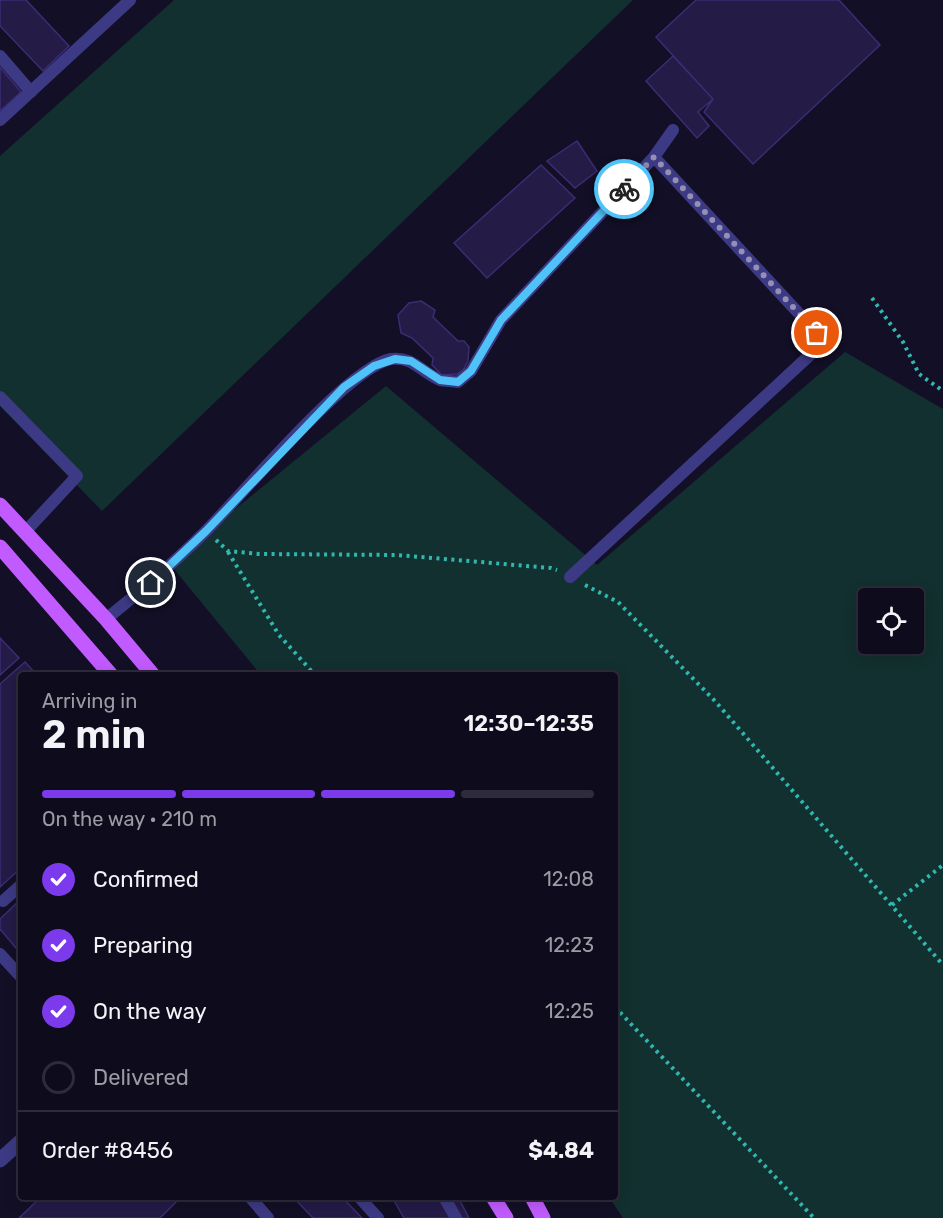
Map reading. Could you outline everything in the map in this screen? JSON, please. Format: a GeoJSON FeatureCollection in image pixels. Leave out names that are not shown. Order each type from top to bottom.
{"type":"FeatureCollection","features":[{"type":"Feature","properties":{"kind":"main road"},"geometry":{"type":"LineString","coordinates":[[0,505],[106,619],[150,672]]}},
{"type":"Feature","properties":{"kind":"main road"},"geometry":{"type":"LineString","coordinates":[[0,547],[108,672]]}},
{"type":"Feature","properties":{"kind":"main road"},"geometry":{"type":"LineString","coordinates":[[496,1200],[506,1218]]}},
{"type":"Feature","properties":{"kind":"main road"},"geometry":{"type":"LineString","coordinates":[[534,1200],[543,1218]]}},
{"type":"Feature","properties":{"kind":"street"},"geometry":{"type":"LineString","coordinates":[[0,1160],[18,1144]]}},
{"type":"Feature","properties":{"kind":"lane"},"geometry":{"type":"LineString","coordinates":[[0,120],[130,0]]}},
{"type":"Feature","properties":{"kind":"lane"},"geometry":{"type":"LineString","coordinates":[[0,56],[31,92]]}},
{"type":"Feature","properties":{"kind":"lane"},"geometry":{"type":"LineString","coordinates":[[106,619],[151,583],[206,531],[344,387],[374,366],[395,359],[411,361],[440,380],[458,382],[471,371],[501,320],[654,157],[673,130]]}},
{"type":"Feature","properties":{"kind":"lane"},"geometry":{"type":"LineString","coordinates":[[570,577],[810,354],[817,333],[654,157]]}},
{"type":"Feature","properties":{"kind":"lane"},"geometry":{"type":"LineString","coordinates":[[0,398],[77,476],[25,532]]}},
{"type":"Feature","properties":{"kind":"lane"},"geometry":{"type":"LineString","coordinates":[[3,901],[18,888]]}},
{"type":"Feature","properties":{"kind":"lane"},"geometry":{"type":"LineString","coordinates":[[0,954],[18,974]]}},
{"type":"Feature","properties":{"kind":"lane"},"geometry":{"type":"LineString","coordinates":[[253,1200],[268,1218]]}},
{"type":"Feature","properties":{"kind":"lane"},"geometry":{"type":"LineString","coordinates":[[362,1200],[378,1218]]}},
{"type":"Feature","properties":{"kind":"lane"},"geometry":{"type":"LineString","coordinates":[[446,1200],[456,1218]]}},
{"type":"Feature","properties":{"kind":"path"},"geometry":{"type":"LineString","coordinates":[[872,298],[903,342],[919,374],[943,392]]}},
{"type":"Feature","properties":{"kind":"path"},"geometry":{"type":"LineString","coordinates":[[206,531],[228,551],[279,635],[312,672]]}},
{"type":"Feature","properties":{"kind":"path"},"geometry":{"type":"LineString","coordinates":[[228,551],[409,556],[551,568],[618,602],[716,701],[943,965]]}},
{"type":"Feature","properties":{"kind":"path"},"geometry":{"type":"LineString","coordinates":[[892,905],[943,865]]}},
{"type":"Feature","properties":{"kind":"path"},"geometry":{"type":"LineString","coordinates":[[618,1010],[814,1218]]}},
{"type":"Feature","properties":{"kind":"green space"},"geometry":{"type":"Polygon","coordinates":[[[174,0],[633,0],[102,511],[0,406],[0,156],[174,0]]]}},
{"type":"Feature","properties":{"kind":"green space"},"geometry":{"type":"Polygon","coordinates":[[[845,352],[943,409],[943,1218],[623,1218],[611,1200],[618,1200],[618,672],[259,672],[169,563],[386,386],[597,565],[845,352]]]}},
{"type":"Feature","properties":{"kind":"building"},"geometry":{"type":"Polygon","coordinates":[[[0,0],[26,0],[69,46],[43,71],[0,26],[0,0]]]}},
{"type":"Feature","properties":{"kind":"building"},"geometry":{"type":"Polygon","coordinates":[[[696,0],[839,0],[880,45],[753,164],[704,112],[713,99],[656,37],[696,0]]]}},
{"type":"Feature","properties":{"kind":"building"},"geometry":{"type":"Polygon","coordinates":[[[673,56],[713,99],[698,112],[709,126],[697,138],[646,81],[673,56]]]}},
{"type":"Feature","properties":{"kind":"building"},"geometry":{"type":"Polygon","coordinates":[[[0,67],[21,92],[0,111],[0,67]]]}},
{"type":"Feature","properties":{"kind":"building"},"geometry":{"type":"Polygon","coordinates":[[[577,141],[597,171],[575,188],[547,161],[577,141]]]}},
{"type":"Feature","properties":{"kind":"building"},"geometry":{"type":"Polygon","coordinates":[[[541,165],[575,198],[487,278],[454,243],[541,165]]]}},
{"type":"Feature","properties":{"kind":"building"},"geometry":{"type":"Polygon","coordinates":[[[421,301],[435,310],[433,317],[458,341],[464,341],[469,347],[468,361],[463,370],[457,374],[442,375],[432,365],[433,358],[412,338],[401,333],[398,315],[409,303],[421,301]]]}},
{"type":"Feature","properties":{"kind":"building"},"geometry":{"type":"Polygon","coordinates":[[[0,638],[19,658],[0,675],[0,638]]]}},
{"type":"Feature","properties":{"kind":"building"},"geometry":{"type":"Polygon","coordinates":[[[25,662],[34,672],[18,672],[18,871],[0,887],[0,684],[25,662]]]}},
{"type":"Feature","properties":{"kind":"building"},"geometry":{"type":"Polygon","coordinates":[[[18,902],[18,950],[0,929],[0,919],[18,902]]]}},
{"type":"Feature","properties":{"kind":"building"},"geometry":{"type":"Polygon","coordinates":[[[38,1200],[178,1200],[160,1218],[19,1218],[38,1200]]]}},
{"type":"Feature","properties":{"kind":"building"},"geometry":{"type":"Polygon","coordinates":[[[296,1200],[345,1200],[362,1218],[313,1218],[296,1200]]]}},
{"type":"Feature","properties":{"kind":"building"},"geometry":{"type":"Polygon","coordinates":[[[394,1200],[460,1200],[469,1218],[404,1218],[394,1200]]]}},
{"type":"Feature","properties":{"kind":"way so far"},"geometry":{"type":"LineString","coordinates":[[624,189],[654,157],[817,333]]}},
{"type":"Feature","properties":{"kind":"route"},"geometry":{"type":"LineString","coordinates":[[151,583],[206,531],[344,387],[374,366],[383,361],[395,359],[411,361],[440,380],[458,382],[471,371],[501,320],[624,189]]}}]}
